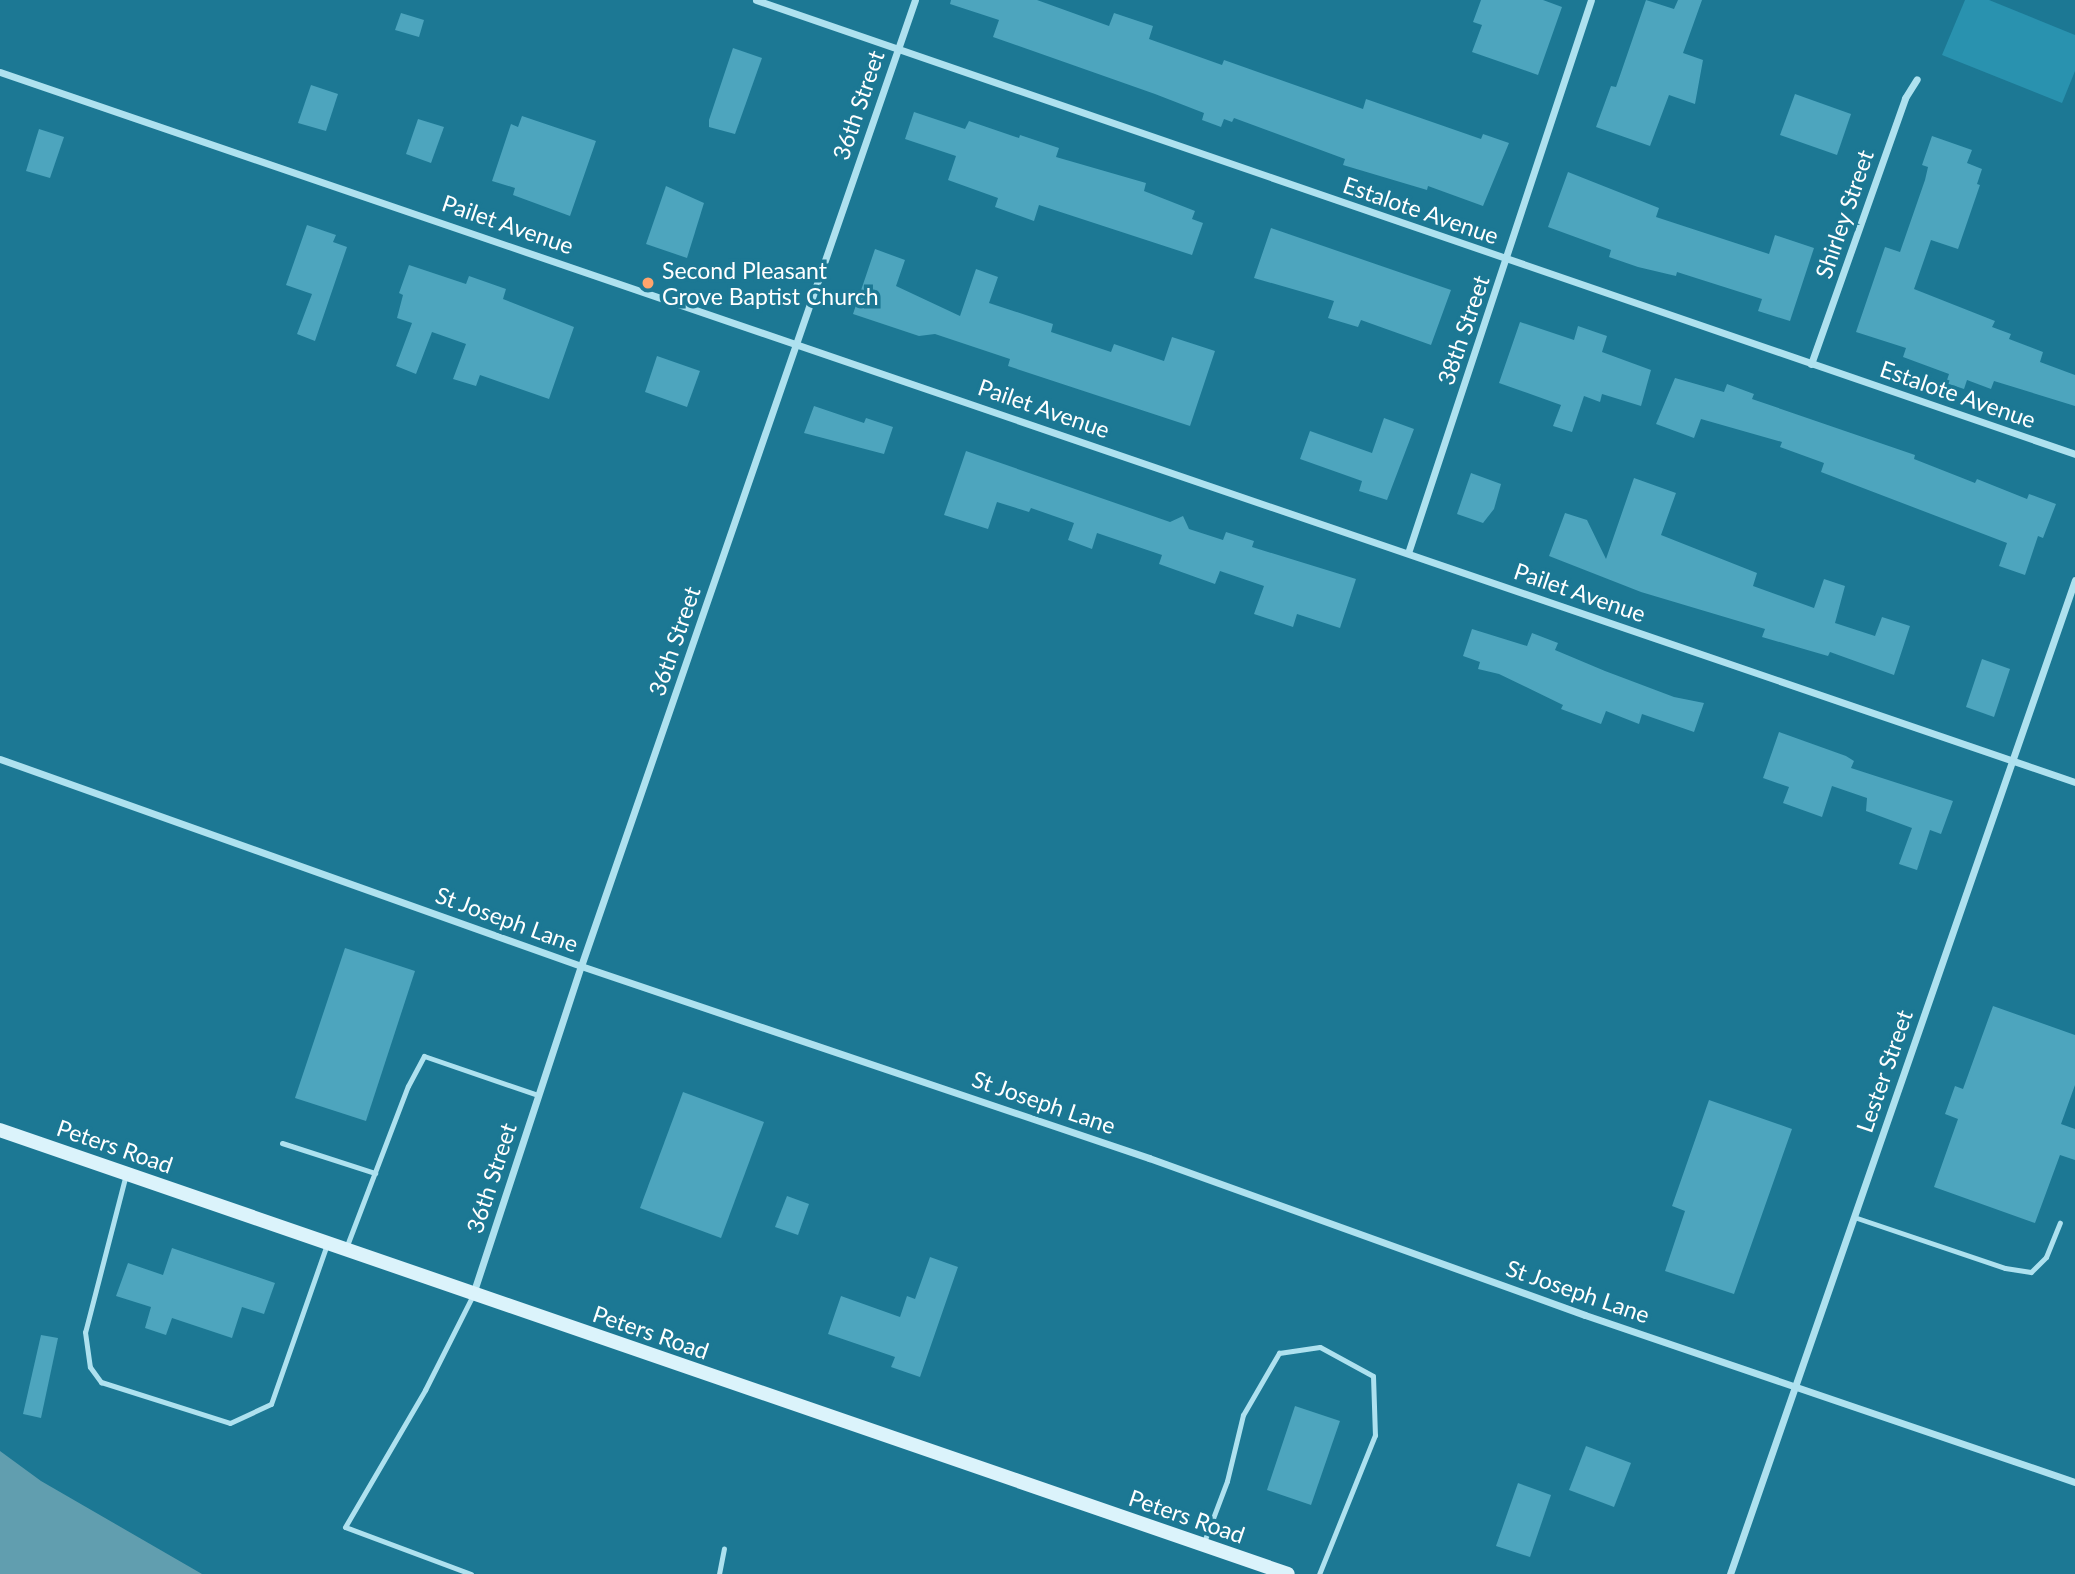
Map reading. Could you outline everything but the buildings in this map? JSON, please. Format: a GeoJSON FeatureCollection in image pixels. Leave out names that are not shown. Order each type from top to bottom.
{"type":"FeatureCollection","features":[{"type":"Feature","properties":{"kind":"main road","name":"Peters Road"},"geometry":{"type":"LineString","coordinates":[[0,1130],[472,1295],[1288,1574]]}},
{"type":"Feature","properties":{"kind":"street","name":"Estalote Avenue"},"geometry":{"type":"LineString","coordinates":[[756,0],[2075,454]]}},
{"type":"Feature","properties":{"kind":"street","name":"36th Street"},"geometry":{"type":"LineString","coordinates":[[472,1295],[581,966],[915,0]]}},
{"type":"Feature","properties":{"kind":"street","name":"38th Street"},"geometry":{"type":"LineString","coordinates":[[1408,553],[1591,0]]}},
{"type":"Feature","properties":{"kind":"street","name":"Pailet Avenue"},"geometry":{"type":"LineString","coordinates":[[0,72],[2075,782]]}},
{"type":"Feature","properties":{"kind":"street","name":"Shirley Street"},"geometry":{"type":"LineString","coordinates":[[1811,364],[1905,98],[1917,79]]}},
{"type":"Feature","properties":{"kind":"street","name":"Lester Street"},"geometry":{"type":"LineString","coordinates":[[1730,1574],[2075,580]]}},
{"type":"Feature","properties":{"kind":"street","name":"St Joseph Lane"},"geometry":{"type":"LineString","coordinates":[[0,759],[581,966],[1149,1158],[1585,1315],[2075,1482]]}},
{"type":"Feature","properties":{"kind":"lane"},"geometry":{"type":"LineString","coordinates":[[345,1251],[412,1076],[424,1056],[538,1095]]}},
{"type":"Feature","properties":{"kind":"lane"},"geometry":{"type":"LineString","coordinates":[[282,1143],[375,1173]]}},
{"type":"Feature","properties":{"kind":"lane"},"geometry":{"type":"LineString","coordinates":[[126,1174],[85,1332],[90,1367],[101,1382],[230,1423],[271,1404],[327,1244]]}},
{"type":"Feature","properties":{"kind":"lane"},"geometry":{"type":"LineString","coordinates":[[1854,1217],[2005,1268],[2031,1272],[2046,1257],[2060,1223]]}},
{"type":"Feature","properties":{"kind":"lane"},"geometry":{"type":"LineString","coordinates":[[471,1574],[345,1527],[425,1390],[472,1295]]}},
{"type":"Feature","properties":{"kind":"lane"},"geometry":{"type":"LineString","coordinates":[[1203,1545],[1227,1481],[1243,1415],[1279,1353],[1320,1347],[1373,1376],[1375,1435],[1320,1574]]}},
{"type":"Feature","properties":{"kind":"lane"},"geometry":{"type":"LineString","coordinates":[[719,1574],[724,1548]]}},
{"type":"Feature","properties":{"kind":"shaded area"},"geometry":{"type":"Polygon","coordinates":[[[1965,0],[1989,0],[2075,35],[2075,71],[2062,103],[1942,55],[1965,0]]]}},
{"type":"Feature","properties":{"kind":"shaded area"},"geometry":{"type":"Polygon","coordinates":[[[0,1451],[41,1481],[202,1574],[0,1574],[0,1451]]]}},
{"type":"Feature","properties":{"kind":"place","name":"Second Pleasant Grove Baptist Church"},"geometry":{"type":"Point","coordinates":[648,283]}}]}
